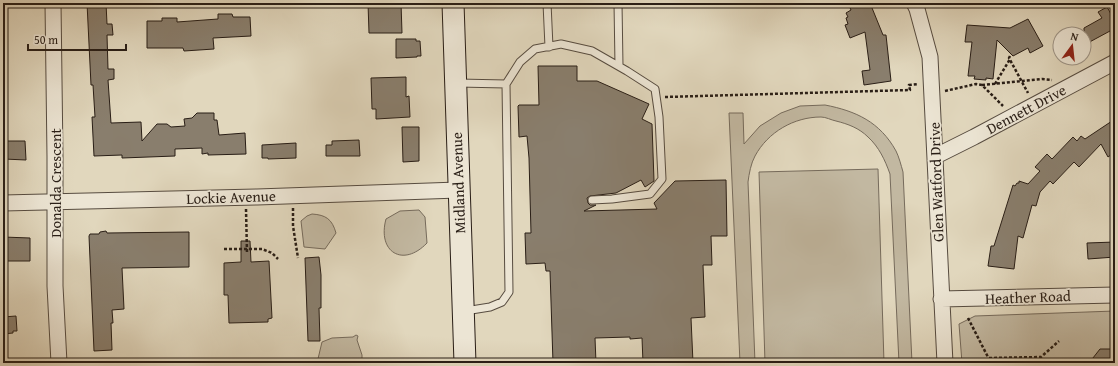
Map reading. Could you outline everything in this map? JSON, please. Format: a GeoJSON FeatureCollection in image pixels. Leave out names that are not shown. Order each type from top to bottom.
{"type":"FeatureCollection","features":[{"type":"Feature","properties":{"kind":"main road","name":"Midland Avenue"},"geometry":{"type":"LineString","coordinates":[[453,3],[458,190],[465,363]]}},
{"type":"Feature","properties":{"kind":"street","name":"Donalda Crescent"},"geometry":{"type":"LineString","coordinates":[[54,3],[55,286],[59,363]]}},
{"type":"Feature","properties":{"kind":"street","name":"Glen Watford Drive"},"geometry":{"type":"LineString","coordinates":[[914,3],[919,14],[930,57],[932,79],[945,363]]}},
{"type":"Feature","properties":{"kind":"street","name":"Dennett Drive"},"geometry":{"type":"LineString","coordinates":[[936,156],[1115,62]]}},
{"type":"Feature","properties":{"kind":"street","name":"Lockie Avenue"},"geometry":{"type":"LineString","coordinates":[[3,203],[458,190]]}},
{"type":"Feature","properties":{"kind":"street","name":"Heather Road"},"geometry":{"type":"LineString","coordinates":[[941,299],[1115,295]]}},
{"type":"Feature","properties":{"kind":"lane"},"geometry":{"type":"LineString","coordinates":[[547,3],[549,47]]}},
{"type":"Feature","properties":{"kind":"lane"},"geometry":{"type":"LineString","coordinates":[[618,3],[619,66]]}},
{"type":"Feature","properties":{"kind":"lane"},"geometry":{"type":"LineString","coordinates":[[463,312],[490,307],[502,302],[510,292],[506,84],[520,62],[535,49],[561,44],[592,50],[655,89],[659,117],[662,179],[650,194],[592,200]]}},
{"type":"Feature","properties":{"kind":"lane"},"geometry":{"type":"LineString","coordinates":[[455,83],[506,84]]}},
{"type":"Feature","properties":{"kind":"path"},"geometry":{"type":"LineString","coordinates":[[996,84],[1010,57],[1028,93]]}},
{"type":"Feature","properties":{"kind":"path"},"geometry":{"type":"LineString","coordinates":[[656,97],[910,90],[909,85],[919,84],[932,79]]}},
{"type":"Feature","properties":{"kind":"path"},"geometry":{"type":"LineString","coordinates":[[945,90],[976,84],[996,84],[1042,79],[1052,80]]}},
{"type":"Feature","properties":{"kind":"path"},"geometry":{"type":"LineString","coordinates":[[982,85],[1003,106]]}},
{"type":"Feature","properties":{"kind":"path"},"geometry":{"type":"LineString","coordinates":[[293,205],[293,226],[298,258]]}},
{"type":"Feature","properties":{"kind":"path"},"geometry":{"type":"LineString","coordinates":[[246,207],[247,253]]}},
{"type":"Feature","properties":{"kind":"path"},"geometry":{"type":"LineString","coordinates":[[224,249],[262,249],[272,253],[278,259]]}},
{"type":"Feature","properties":{"kind":"path"},"geometry":{"type":"LineString","coordinates":[[968,318],[991,363]]}},
{"type":"Feature","properties":{"kind":"path"},"geometry":{"type":"LineString","coordinates":[[989,358],[1041,357],[1059,341]]}},
{"type":"Feature","properties":{"kind":"shaded area"},"geometry":{"type":"Polygon","coordinates":[[[825,105],[857,115],[875,125],[890,141],[899,158],[903,172],[912,363],[899,363],[890,174],[878,149],[865,134],[849,125],[821,117],[792,123],[774,133],[760,147],[752,162],[748,182],[755,363],[740,363],[729,113],[743,113],[744,144],[760,126],[781,113],[800,106],[825,105]]]}},
{"type":"Feature","properties":{"kind":"shaded area"},"geometry":{"type":"Polygon","coordinates":[[[878,169],[884,363],[765,363],[759,172],[878,169]]]}},
{"type":"Feature","properties":{"kind":"shaded area"},"geometry":{"type":"Polygon","coordinates":[[[419,210],[425,217],[427,243],[418,250],[409,254],[401,255],[394,253],[389,248],[385,240],[384,231],[386,219],[400,211],[419,210]]]}},
{"type":"Feature","properties":{"kind":"shaded area"},"geometry":{"type":"Polygon","coordinates":[[[312,214],[321,215],[333,224],[336,233],[325,249],[304,247],[301,221],[312,214]]]}},
{"type":"Feature","properties":{"kind":"shaded area"},"geometry":{"type":"Polygon","coordinates":[[[1115,311],[1115,363],[962,363],[959,324],[975,316],[1115,311]]]}},
{"type":"Feature","properties":{"kind":"shaded area"},"geometry":{"type":"Polygon","coordinates":[[[356,335],[358,336],[357,340],[362,355],[362,363],[317,363],[322,342],[332,338],[353,337],[356,335]]]}},
{"type":"Feature","properties":{"kind":"building"},"geometry":{"type":"Polygon","coordinates":[[[87,3],[106,3],[107,24],[112,24],[113,35],[107,35],[108,69],[114,69],[114,79],[108,80],[111,123],[141,122],[142,141],[157,124],[167,124],[171,127],[185,126],[184,119],[192,118],[197,113],[214,113],[214,120],[217,120],[219,135],[245,133],[246,154],[208,155],[208,153],[202,154],[202,148],[175,149],[175,156],[122,158],[122,155],[94,156],[92,117],[95,117],[93,85],[91,85],[87,3]]]}},
{"type":"Feature","properties":{"kind":"building"},"geometry":{"type":"Polygon","coordinates":[[[368,3],[401,3],[402,33],[369,33],[368,3]]]}},
{"type":"Feature","properties":{"kind":"building"},"geometry":{"type":"Polygon","coordinates":[[[848,3],[870,3],[883,35],[886,35],[891,81],[864,85],[862,71],[870,70],[865,32],[850,38],[845,25],[848,24],[846,18],[848,17],[846,13],[851,10],[848,3]]]}},
{"type":"Feature","properties":{"kind":"building"},"geometry":{"type":"Polygon","coordinates":[[[1107,7],[1115,21],[1115,40],[1110,31],[1092,41],[1092,26],[1088,26],[1102,18],[1098,12],[1107,7]]]}},
{"type":"Feature","properties":{"kind":"building"},"geometry":{"type":"Polygon","coordinates":[[[218,14],[232,14],[233,17],[250,17],[251,36],[213,38],[214,49],[184,51],[183,48],[147,48],[147,21],[162,21],[162,18],[177,18],[177,22],[218,19],[218,14]]]}},
{"type":"Feature","properties":{"kind":"building"},"geometry":{"type":"Polygon","coordinates":[[[1028,19],[1043,46],[1030,53],[1028,48],[1013,56],[997,40],[993,79],[974,79],[975,76],[968,76],[972,42],[965,42],[967,25],[1010,28],[1028,19]]]}},
{"type":"Feature","properties":{"kind":"building"},"geometry":{"type":"Polygon","coordinates":[[[396,39],[416,39],[416,41],[420,41],[421,56],[396,58],[396,39]]]}},
{"type":"Feature","properties":{"kind":"building"},"geometry":{"type":"Polygon","coordinates":[[[538,66],[577,66],[577,81],[597,81],[649,104],[642,119],[652,124],[654,181],[645,187],[641,180],[616,193],[590,196],[587,198],[588,203],[590,205],[596,205],[584,211],[657,209],[654,203],[675,181],[726,180],[727,236],[711,236],[712,265],[703,265],[705,317],[691,318],[693,363],[643,363],[642,338],[630,339],[630,337],[595,338],[596,363],[553,363],[550,271],[546,271],[545,263],[526,264],[525,233],[531,233],[529,158],[527,136],[519,137],[518,106],[539,105],[538,66]]]}},
{"type":"Feature","properties":{"kind":"building"},"geometry":{"type":"Polygon","coordinates":[[[406,77],[406,97],[409,96],[410,117],[376,119],[376,109],[372,109],[371,78],[406,77]]]}},
{"type":"Feature","properties":{"kind":"building"},"geometry":{"type":"Polygon","coordinates":[[[1115,119],[1115,152],[1108,157],[1101,144],[1079,167],[1074,162],[1053,184],[1050,181],[1040,192],[1036,206],[1032,205],[1023,238],[1018,236],[1014,269],[988,266],[991,246],[994,246],[1013,185],[1015,186],[1019,183],[1019,181],[1028,184],[1040,171],[1035,167],[1047,154],[1052,159],[1073,137],[1077,141],[1081,136],[1085,139],[1115,119]]]}},
{"type":"Feature","properties":{"kind":"building"},"geometry":{"type":"Polygon","coordinates":[[[402,127],[419,127],[419,161],[403,162],[402,127]]]}},
{"type":"Feature","properties":{"kind":"building"},"geometry":{"type":"Polygon","coordinates":[[[359,140],[360,156],[326,156],[326,145],[332,145],[332,141],[359,140]]]}},
{"type":"Feature","properties":{"kind":"building"},"geometry":{"type":"Polygon","coordinates":[[[4,141],[25,141],[26,160],[4,159],[4,141]]]}},
{"type":"Feature","properties":{"kind":"building"},"geometry":{"type":"Polygon","coordinates":[[[296,143],[296,158],[262,158],[262,145],[296,143]]]}},
{"type":"Feature","properties":{"kind":"building"},"geometry":{"type":"Polygon","coordinates":[[[106,231],[107,233],[189,232],[189,267],[122,268],[124,309],[112,310],[112,350],[94,351],[89,236],[90,234],[99,234],[100,232],[106,231]]]}},
{"type":"Feature","properties":{"kind":"building"},"geometry":{"type":"Polygon","coordinates":[[[3,237],[30,238],[30,261],[3,261],[3,237]]]}},
{"type":"Feature","properties":{"kind":"building"},"geometry":{"type":"Polygon","coordinates":[[[241,241],[250,241],[251,262],[269,261],[272,318],[268,319],[268,322],[229,323],[228,295],[224,295],[224,263],[241,262],[241,241]]]}},
{"type":"Feature","properties":{"kind":"building"},"geometry":{"type":"Polygon","coordinates":[[[1115,242],[1115,257],[1088,259],[1087,243],[1115,242]]]}},
{"type":"Feature","properties":{"kind":"building"},"geometry":{"type":"Polygon","coordinates":[[[319,257],[321,275],[321,308],[319,308],[320,341],[308,341],[305,258],[319,257]]]}},
{"type":"Feature","properties":{"kind":"building"},"geometry":{"type":"Polygon","coordinates":[[[16,316],[17,331],[3,334],[3,317],[16,316]]]}},
{"type":"Feature","properties":{"kind":"building"},"geometry":{"type":"Polygon","coordinates":[[[1100,349],[1115,349],[1115,363],[1089,363],[1100,349]]]}}]}
